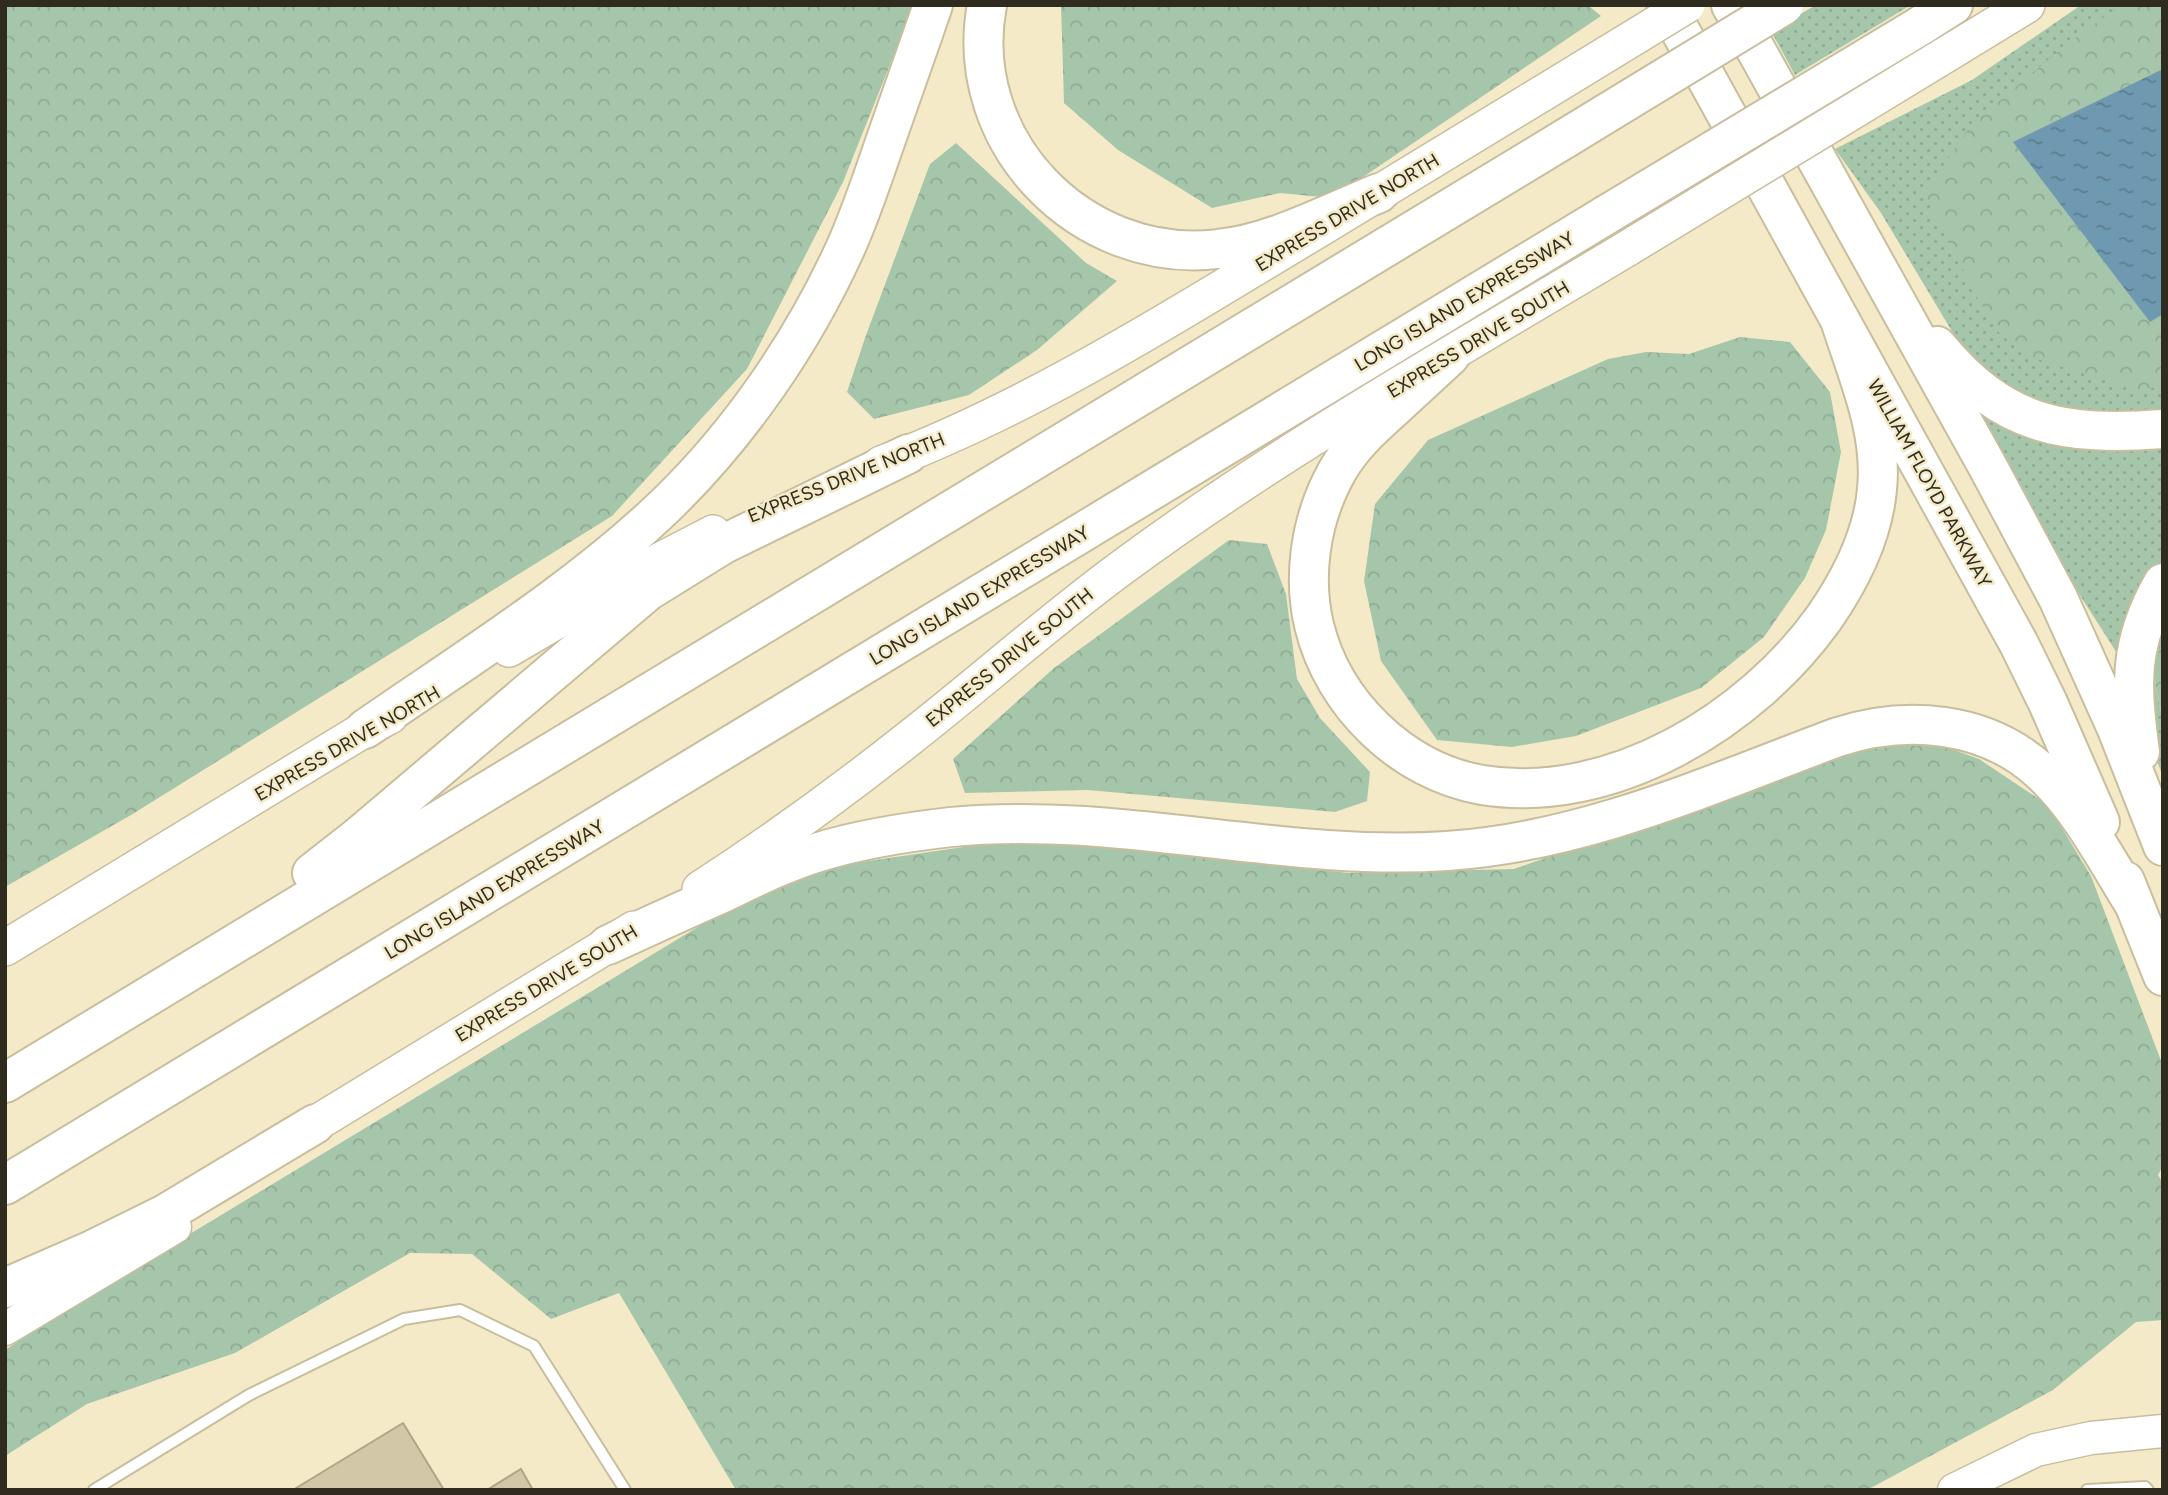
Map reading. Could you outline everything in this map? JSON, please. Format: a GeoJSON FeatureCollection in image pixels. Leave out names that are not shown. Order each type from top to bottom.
{"type":"FeatureCollection","features":[{"type":"Feature","properties":{"kind":"highway"},"geometry":{"type":"LineString","coordinates":[[365,729],[597,565],[688,483],[747,412],[798,336],[845,249],[933,5]]}},
{"type":"Feature","properties":{"kind":"highway"},"geometry":{"type":"LineString","coordinates":[[987,5],[984,17],[984,63],[994,106],[1003,129],[1015,152],[1045,189],[1081,218],[1101,229],[1146,246],[1194,251],[1217,250],[1266,239],[1379,193]]}},
{"type":"Feature","properties":{"kind":"highway","name":"WILLIAM FLOYD PARKWAY"},"geometry":{"type":"LineString","coordinates":[[1666,5],[2019,644],[2077,767],[2163,976]]}},
{"type":"Feature","properties":{"kind":"highway"},"geometry":{"type":"LineString","coordinates":[[1731,5],[2058,598],[2117,729],[2163,846]]}},
{"type":"Feature","properties":{"kind":"highway"},"geometry":{"type":"LineString","coordinates":[[5,1083],[1784,5]]}},
{"type":"Feature","properties":{"kind":"highway","name":"LONG ISLAND EXPRESSWAY"},"geometry":{"type":"LineString","coordinates":[[5,1185],[1953,5]]}},
{"type":"Feature","properties":{"kind":"highway"},"geometry":{"type":"LineString","coordinates":[[1887,286],[1956,369],[1988,397],[2008,408],[2051,425],[2077,430],[2105,432],[2163,429]]}},
{"type":"Feature","properties":{"kind":"highway"},"geometry":{"type":"LineString","coordinates":[[1450,356],[1362,437],[1332,480],[1322,504],[1310,553],[1310,600],[1314,626],[1334,675],[1349,699],[1367,722],[1388,741],[1411,758],[1457,779],[1480,785],[1532,788],[1580,781],[1637,764],[1691,739],[1758,691],[1780,670],[1835,602],[1862,551],[1875,505],[1878,469],[1873,426],[1840,320]]}},
{"type":"Feature","properties":{"kind":"highway"},"geometry":{"type":"LineString","coordinates":[[185,974],[358,837],[648,591],[722,545],[908,454]]}},
{"type":"Feature","properties":{"kind":"highway"},"geometry":{"type":"LineString","coordinates":[[2147,803],[2135,715],[2133,674],[2145,617],[2163,583]]}},
{"type":"Feature","properties":{"kind":"highway"},"geometry":{"type":"LineString","coordinates":[[608,945],[793,861],[849,844],[917,832],[980,825],[1043,824],[1347,850],[1415,852],[1479,848],[1576,831],[1636,812],[1838,737],[1861,730],[1903,724],[1946,727],[1986,738],[2039,770],[2082,822],[2134,904]]}},
{"type":"Feature","properties":{"kind":"highway"},"geometry":{"type":"LineString","coordinates":[[5,1288],[165,1214],[315,1124]]}},
{"type":"Feature","properties":{"kind":"main road","name":"EXPRESS DRIVE NORTH"},"geometry":{"type":"LineString","coordinates":[[5,948],[365,729],[442,688],[705,536],[802,494],[908,454],[1111,354],[1687,5]]}},
{"type":"Feature","properties":{"kind":"main road","name":"EXPRESS DRIVE SOUTH"},"geometry":{"type":"LineString","coordinates":[[5,1329],[241,1187],[315,1124],[725,873],[819,808],[908,740],[1076,603],[1178,527],[1325,430],[2027,5]]}},
{"type":"Feature","properties":{"kind":"main road"},"geometry":{"type":"LineString","coordinates":[[1964,1488],[2036,1450],[2091,1438],[2163,1431]]}},
{"type":"Feature","properties":{"kind":"lane"},"geometry":{"type":"LineString","coordinates":[[94,1490],[250,1395],[404,1319],[460,1310],[534,1346],[625,1490]]}},
{"type":"Feature","properties":{"kind":"lane"},"geometry":{"type":"LineString","coordinates":[[2087,1490],[2145,1487],[2148,1490]]}},
{"type":"Feature","properties":{"kind":"green space"},"geometry":{"type":"Polygon","coordinates":[[[5,5],[914,5],[843,182],[747,369],[612,516],[131,815],[5,887],[5,5]]]}},
{"type":"Feature","properties":{"kind":"green space"},"geometry":{"type":"Polygon","coordinates":[[[1061,5],[1588,5],[1601,16],[1332,198],[1280,193],[1212,208],[1118,150],[1064,103],[1061,5]]]}},
{"type":"Feature","properties":{"kind":"green space"},"geometry":{"type":"Polygon","coordinates":[[[1816,5],[1911,5],[1795,75],[1771,31],[1816,5]]]}},
{"type":"Feature","properties":{"kind":"green space"},"geometry":{"type":"Polygon","coordinates":[[[2081,5],[2163,5],[2163,412],[2126,419],[2032,404],[1968,358],[1881,213],[1835,149],[1972,80],[2081,5]]]}},
{"type":"Feature","properties":{"kind":"green space"},"geometry":{"type":"Polygon","coordinates":[[[2121,5],[2163,5],[2163,69],[2013,142],[2150,321],[2163,314],[2163,386],[2137,390],[2027,356],[1997,331],[1924,194],[1971,125],[2063,47],[2121,5]]]}},
{"type":"Feature","properties":{"kind":"green space"},"geometry":{"type":"Polygon","coordinates":[[[956,143],[1086,263],[1117,281],[1037,350],[969,395],[874,419],[847,392],[930,164],[956,143]]]}},
{"type":"Feature","properties":{"kind":"green space"},"geometry":{"type":"Polygon","coordinates":[[[1740,337],[1790,342],[1830,392],[1841,452],[1826,530],[1805,578],[1764,637],[1701,688],[1576,736],[1512,747],[1437,740],[1381,661],[1364,581],[1375,504],[1428,440],[1608,359],[1646,352],[1689,354],[1740,337]]]}},
{"type":"Feature","properties":{"kind":"green space"},"geometry":{"type":"Polygon","coordinates":[[[1971,403],[2163,441],[2163,572],[2122,661],[2076,589],[1971,403]]]}},
{"type":"Feature","properties":{"kind":"green space"},"geometry":{"type":"Polygon","coordinates":[[[1229,540],[1267,544],[1286,594],[1297,679],[1320,718],[1370,772],[1367,801],[1335,812],[1088,790],[965,793],[953,759],[1054,668],[1229,540]]]}},
{"type":"Feature","properties":{"kind":"green space"},"geometry":{"type":"Polygon","coordinates":[[[2163,611],[2163,642],[2152,665],[2163,722],[2163,777],[2153,750],[2143,701],[2163,611]]]}},
{"type":"Feature","properties":{"kind":"green space"},"geometry":{"type":"Polygon","coordinates":[[[2163,642],[2163,722],[2152,665],[2163,642]]]}},
{"type":"Feature","properties":{"kind":"green space"},"geometry":{"type":"Polygon","coordinates":[[[1932,742],[1979,759],[2048,805],[2091,876],[2163,1066],[2163,1166],[2158,1175],[2163,1183],[2163,1320],[2136,1322],[2053,1390],[1867,1490],[736,1490],[619,1293],[551,1319],[472,1254],[410,1253],[235,1353],[87,1404],[5,1456],[5,1350],[97,1290],[716,916],[834,866],[984,844],[1079,840],[1348,873],[1514,869],[1844,752],[1932,742]]]}},
{"type":"Feature","properties":{"kind":"water"},"geometry":{"type":"Polygon","coordinates":[[[2163,69],[2163,314],[2150,322],[2013,142],[2163,69]]]}},
{"type":"Feature","properties":{"kind":"building"},"geometry":{"type":"Polygon","coordinates":[[[403,1423],[444,1490],[293,1490],[403,1423]]]}},
{"type":"Feature","properties":{"kind":"building"},"geometry":{"type":"Polygon","coordinates":[[[521,1469],[533,1490],[487,1490],[521,1469]]]}}]}
